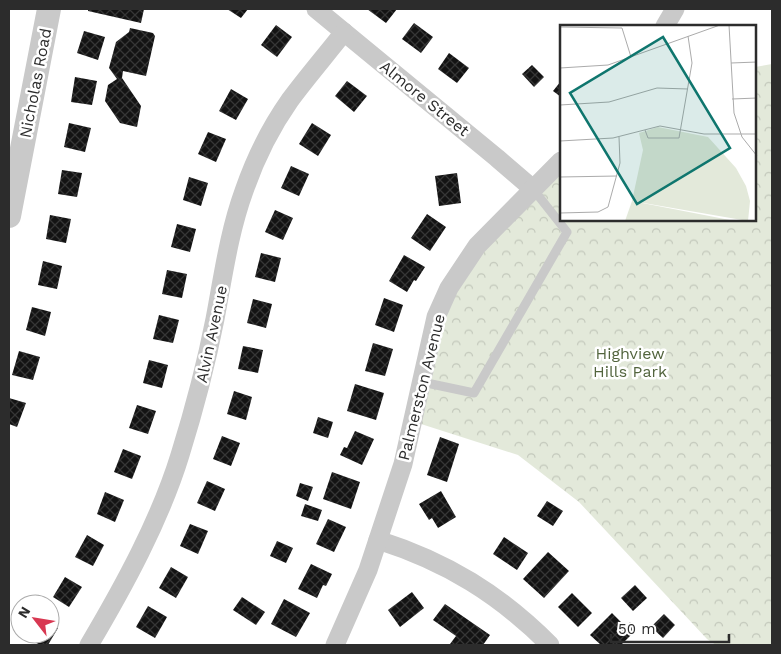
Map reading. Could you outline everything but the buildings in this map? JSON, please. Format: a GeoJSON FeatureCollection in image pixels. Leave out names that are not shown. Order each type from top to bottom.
{"type":"FeatureCollection","features":[{"type":"Feature","properties":{"kind":"street","name":"Nicholas Road"},"geometry":{"type":"LineString","coordinates":[[9,216],[49,9]]}},
{"type":"Feature","properties":{"kind":"street","name":"Almore Street"},"geometry":{"type":"LineString","coordinates":[[316,9],[497,158],[532,190]]}},
{"type":"Feature","properties":{"kind":"street"},"geometry":{"type":"LineString","coordinates":[[666,25],[675,9]]}},
{"type":"Feature","properties":{"kind":"street","name":"Alvin Avenue"},"geometry":{"type":"LineString","coordinates":[[89,645],[137,559],[170,484],[180,456],[200,388],[232,231],[244,189],[263,146],[281,114],[344,32]]}},
{"type":"Feature","properties":{"kind":"street","name":"Palmerston Avenue"},"geometry":{"type":"LineString","coordinates":[[335,645],[364,578],[403,464],[436,317],[449,288],[477,246],[560,162]]}},
{"type":"Feature","properties":{"kind":"street"},"geometry":{"type":"LineString","coordinates":[[378,540],[404,548],[442,565],[480,586],[517,613],[550,645]]}},
{"type":"Feature","properties":{"kind":"lane"},"geometry":{"type":"LineString","coordinates":[[422,382],[474,393],[567,232],[532,190]]}},
{"type":"Feature","properties":{"kind":"green space","name":"Highview Hills Park"},"geometry":{"type":"Polygon","coordinates":[[[772,64],[772,645],[716,645],[707,639],[579,502],[518,455],[421,424],[439,339],[450,304],[470,270],[492,241],[560,173],[560,221],[756,221],[756,67],[772,64]]]}}]}
